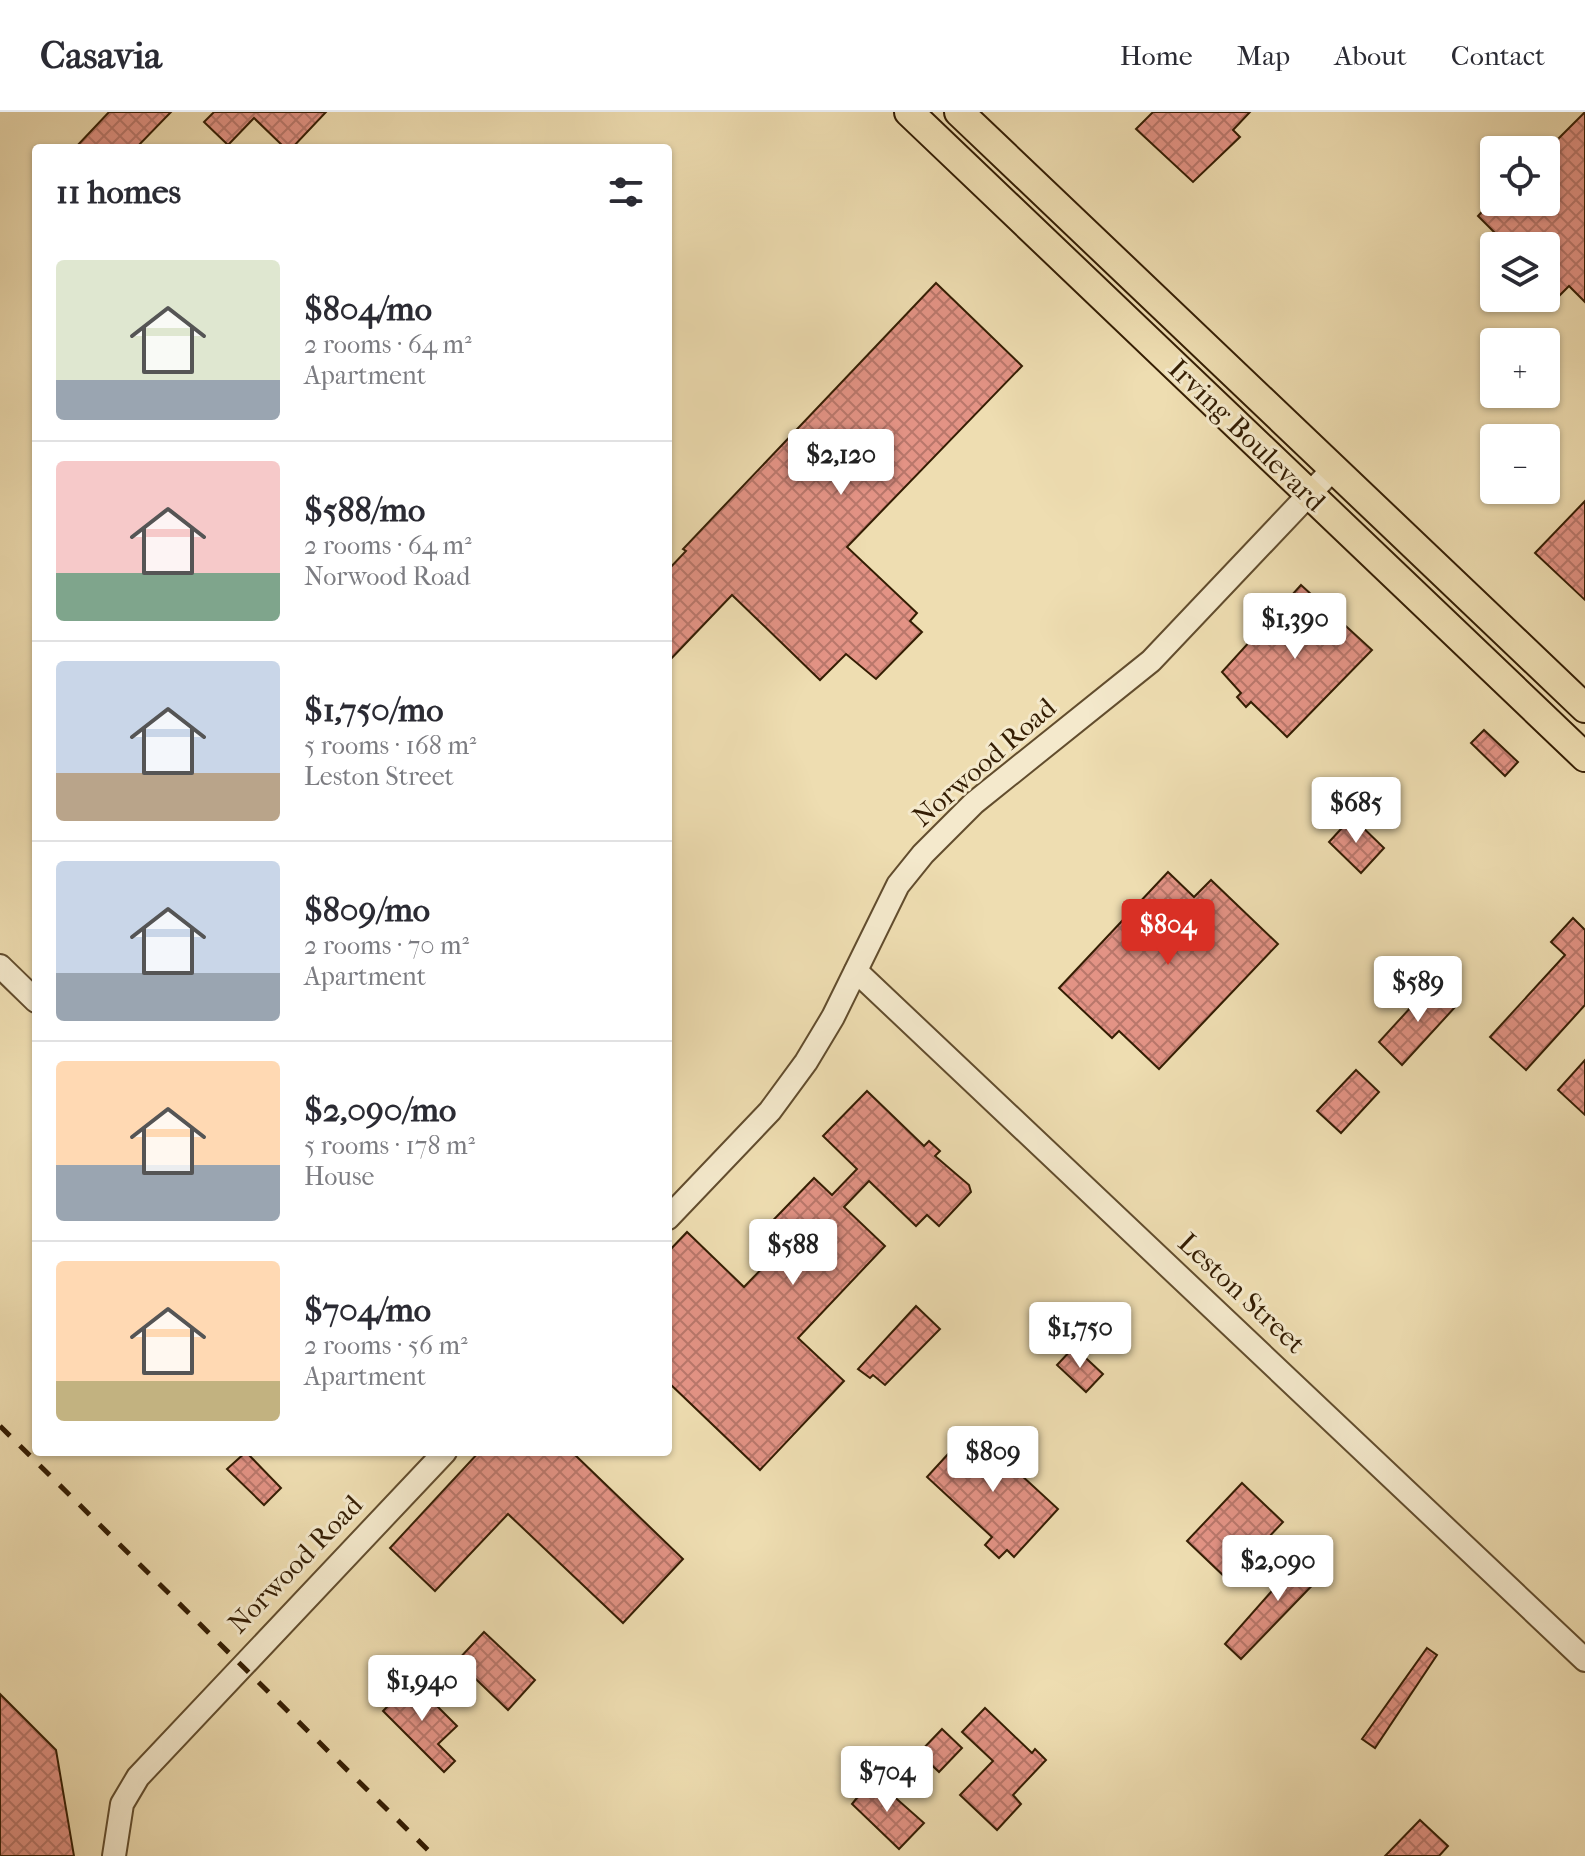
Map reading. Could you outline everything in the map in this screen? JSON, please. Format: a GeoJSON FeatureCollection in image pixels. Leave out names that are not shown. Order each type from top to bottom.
{"type":"FeatureCollection","features":[{"type":"Feature","properties":{"kind":"main road","name":"Irving Boulevard"},"geometry":{"type":"LineString","coordinates":[[909,112],[1583,751]]}},
{"type":"Feature","properties":{"kind":"main road","name":"Irving Boulevard"},"geometry":{"type":"LineString","coordinates":[[959,112],[1585,708]]}},
{"type":"Feature","properties":{"kind":"main road"},"geometry":{"type":"LineString","coordinates":[[1009,207],[1032,182]]}},
{"type":"Feature","properties":{"kind":"street","name":"Norwood Road"},"geometry":{"type":"LineString","coordinates":[[672,1214],[770,1111],[806,1062],[898,885],[923,854],[974,803],[1151,661],[1334,468]]}},
{"type":"Feature","properties":{"kind":"street"},"geometry":{"type":"LineString","coordinates":[[0,966],[32,997]]}},
{"type":"Feature","properties":{"kind":"street","name":"Leston Street"},"geometry":{"type":"LineString","coordinates":[[856,971],[1585,1660]]}},
{"type":"Feature","properties":{"kind":"street","name":"Norwood Road"},"geometry":{"type":"LineString","coordinates":[[114,1856],[122,1804],[138,1777],[441,1456]]}},
{"type":"Feature","properties":{"kind":"building"},"geometry":{"type":"Polygon","coordinates":[[[109,112],[171,112],[140,144],[79,144],[109,112]]]}},
{"type":"Feature","properties":{"kind":"building"},"geometry":{"type":"Polygon","coordinates":[[[214,112],[326,112],[296,144],[281,144],[254,118],[227,144],[204,122],[214,112]]]}},
{"type":"Feature","properties":{"kind":"building"},"geometry":{"type":"Polygon","coordinates":[[[1153,112],[1250,112],[1233,130],[1240,137],[1193,182],[1136,129],[1153,112]]]}},
{"type":"Feature","properties":{"kind":"building"},"geometry":{"type":"Polygon","coordinates":[[[1585,112],[1585,302],[1569,286],[1560,295],[1560,232],[1494,232],[1478,216],[1560,216],[1560,137],[1585,112]]]}},
{"type":"Feature","properties":{"kind":"building"},"geometry":{"type":"Polygon","coordinates":[[[936,283],[1022,366],[847,547],[917,613],[910,621],[922,632],[876,679],[846,654],[820,680],[732,595],[672,658],[672,566],[686,551],[683,549],[936,283]]]}},
{"type":"Feature","properties":{"kind":"building"},"geometry":{"type":"Polygon","coordinates":[[[1585,501],[1585,600],[1535,553],[1585,501]]]}},
{"type":"Feature","properties":{"kind":"building"},"geometry":{"type":"Polygon","coordinates":[[[1301,585],[1372,650],[1287,737],[1251,702],[1246,707],[1237,697],[1241,693],[1222,672],[1301,585]]]}},
{"type":"Feature","properties":{"kind":"building"},"geometry":{"type":"Polygon","coordinates":[[[1484,730],[1518,762],[1505,776],[1471,743],[1484,730]]]}},
{"type":"Feature","properties":{"kind":"building"},"geometry":{"type":"Polygon","coordinates":[[[1352,817],[1384,848],[1361,873],[1329,842],[1352,817]]]}},
{"type":"Feature","properties":{"kind":"building"},"geometry":{"type":"Polygon","coordinates":[[[1168,872],[1194,897],[1211,880],[1278,944],[1159,1069],[1119,1031],[1112,1038],[1059,988],[1168,872]]]}},
{"type":"Feature","properties":{"kind":"building"},"geometry":{"type":"Polygon","coordinates":[[[1573,918],[1585,930],[1585,1005],[1526,1070],[1490,1037],[1565,955],[1551,942],[1573,918]]]}},
{"type":"Feature","properties":{"kind":"building"},"geometry":{"type":"Polygon","coordinates":[[[1433,983],[1456,1006],[1402,1065],[1379,1042],[1433,983]]]}},
{"type":"Feature","properties":{"kind":"building"},"geometry":{"type":"Polygon","coordinates":[[[1585,1060],[1585,1115],[1558,1090],[1585,1060]]]}},
{"type":"Feature","properties":{"kind":"building"},"geometry":{"type":"Polygon","coordinates":[[[1356,1070],[1379,1092],[1341,1133],[1317,1111],[1356,1070]]]}},
{"type":"Feature","properties":{"kind":"building"},"geometry":{"type":"Polygon","coordinates":[[[867,1091],[924,1146],[929,1141],[940,1151],[935,1156],[969,1185],[971,1192],[939,1226],[927,1215],[916,1226],[869,1181],[844,1207],[885,1246],[798,1338],[844,1381],[760,1470],[672,1386],[672,1248],[687,1232],[744,1287],[773,1257],[755,1239],[814,1178],[832,1195],[857,1169],[823,1136],[867,1091]]]}},
{"type":"Feature","properties":{"kind":"building"},"geometry":{"type":"Polygon","coordinates":[[[916,1306],[940,1329],[885,1385],[873,1375],[870,1378],[858,1369],[916,1306]]]}},
{"type":"Feature","properties":{"kind":"building"},"geometry":{"type":"Polygon","coordinates":[[[1074,1347],[1103,1374],[1086,1392],[1057,1365],[1074,1347]]]}},
{"type":"Feature","properties":{"kind":"building"},"geometry":{"type":"Polygon","coordinates":[[[971,1429],[1058,1509],[1014,1557],[1007,1550],[999,1558],[985,1545],[992,1537],[927,1477],[971,1429]]]}},
{"type":"Feature","properties":{"kind":"building"},"geometry":{"type":"Polygon","coordinates":[[[242,1456],[250,1456],[281,1488],[264,1505],[227,1469],[242,1456]]]}},
{"type":"Feature","properties":{"kind":"building"},"geometry":{"type":"Polygon","coordinates":[[[475,1456],[576,1456],[683,1559],[623,1623],[508,1514],[435,1591],[390,1548],[475,1456]]]}},
{"type":"Feature","properties":{"kind":"building"},"geometry":{"type":"Polygon","coordinates":[[[1242,1483],[1283,1522],[1228,1580],[1187,1541],[1242,1483]]]}},
{"type":"Feature","properties":{"kind":"building"},"geometry":{"type":"Polygon","coordinates":[[[1309,1549],[1329,1568],[1241,1659],[1225,1644],[1309,1549]]]}},
{"type":"Feature","properties":{"kind":"building"},"geometry":{"type":"Polygon","coordinates":[[[484,1632],[535,1680],[508,1710],[457,1661],[484,1632]]]}},
{"type":"Feature","properties":{"kind":"building"},"geometry":{"type":"Polygon","coordinates":[[[1427,1648],[1437,1655],[1375,1748],[1362,1739],[1427,1648]]]}},
{"type":"Feature","properties":{"kind":"building"},"geometry":{"type":"Polygon","coordinates":[[[412,1681],[457,1726],[438,1744],[455,1761],[444,1772],[383,1711],[412,1681]]]}},
{"type":"Feature","properties":{"kind":"building"},"geometry":{"type":"Polygon","coordinates":[[[0,1694],[56,1750],[74,1856],[0,1856],[0,1694]]]}},
{"type":"Feature","properties":{"kind":"building"},"geometry":{"type":"Polygon","coordinates":[[[985,1708],[1032,1753],[1035,1749],[1046,1760],[1013,1795],[1021,1804],[997,1830],[960,1795],[993,1761],[962,1732],[985,1708]]]}},
{"type":"Feature","properties":{"kind":"building"},"geometry":{"type":"Polygon","coordinates":[[[942,1729],[962,1748],[939,1772],[919,1753],[942,1729]]]}},
{"type":"Feature","properties":{"kind":"building"},"geometry":{"type":"Polygon","coordinates":[[[873,1778],[924,1823],[899,1849],[852,1804],[873,1778]]]}},
{"type":"Feature","properties":{"kind":"building"},"geometry":{"type":"Polygon","coordinates":[[[1420,1820],[1448,1846],[1439,1856],[1385,1856],[1420,1820]]]}},
{"type":"Feature","properties":{"kind":"railway"},"geometry":{"type":"LineString","coordinates":[[0,1426],[434,1856]]}}]}
